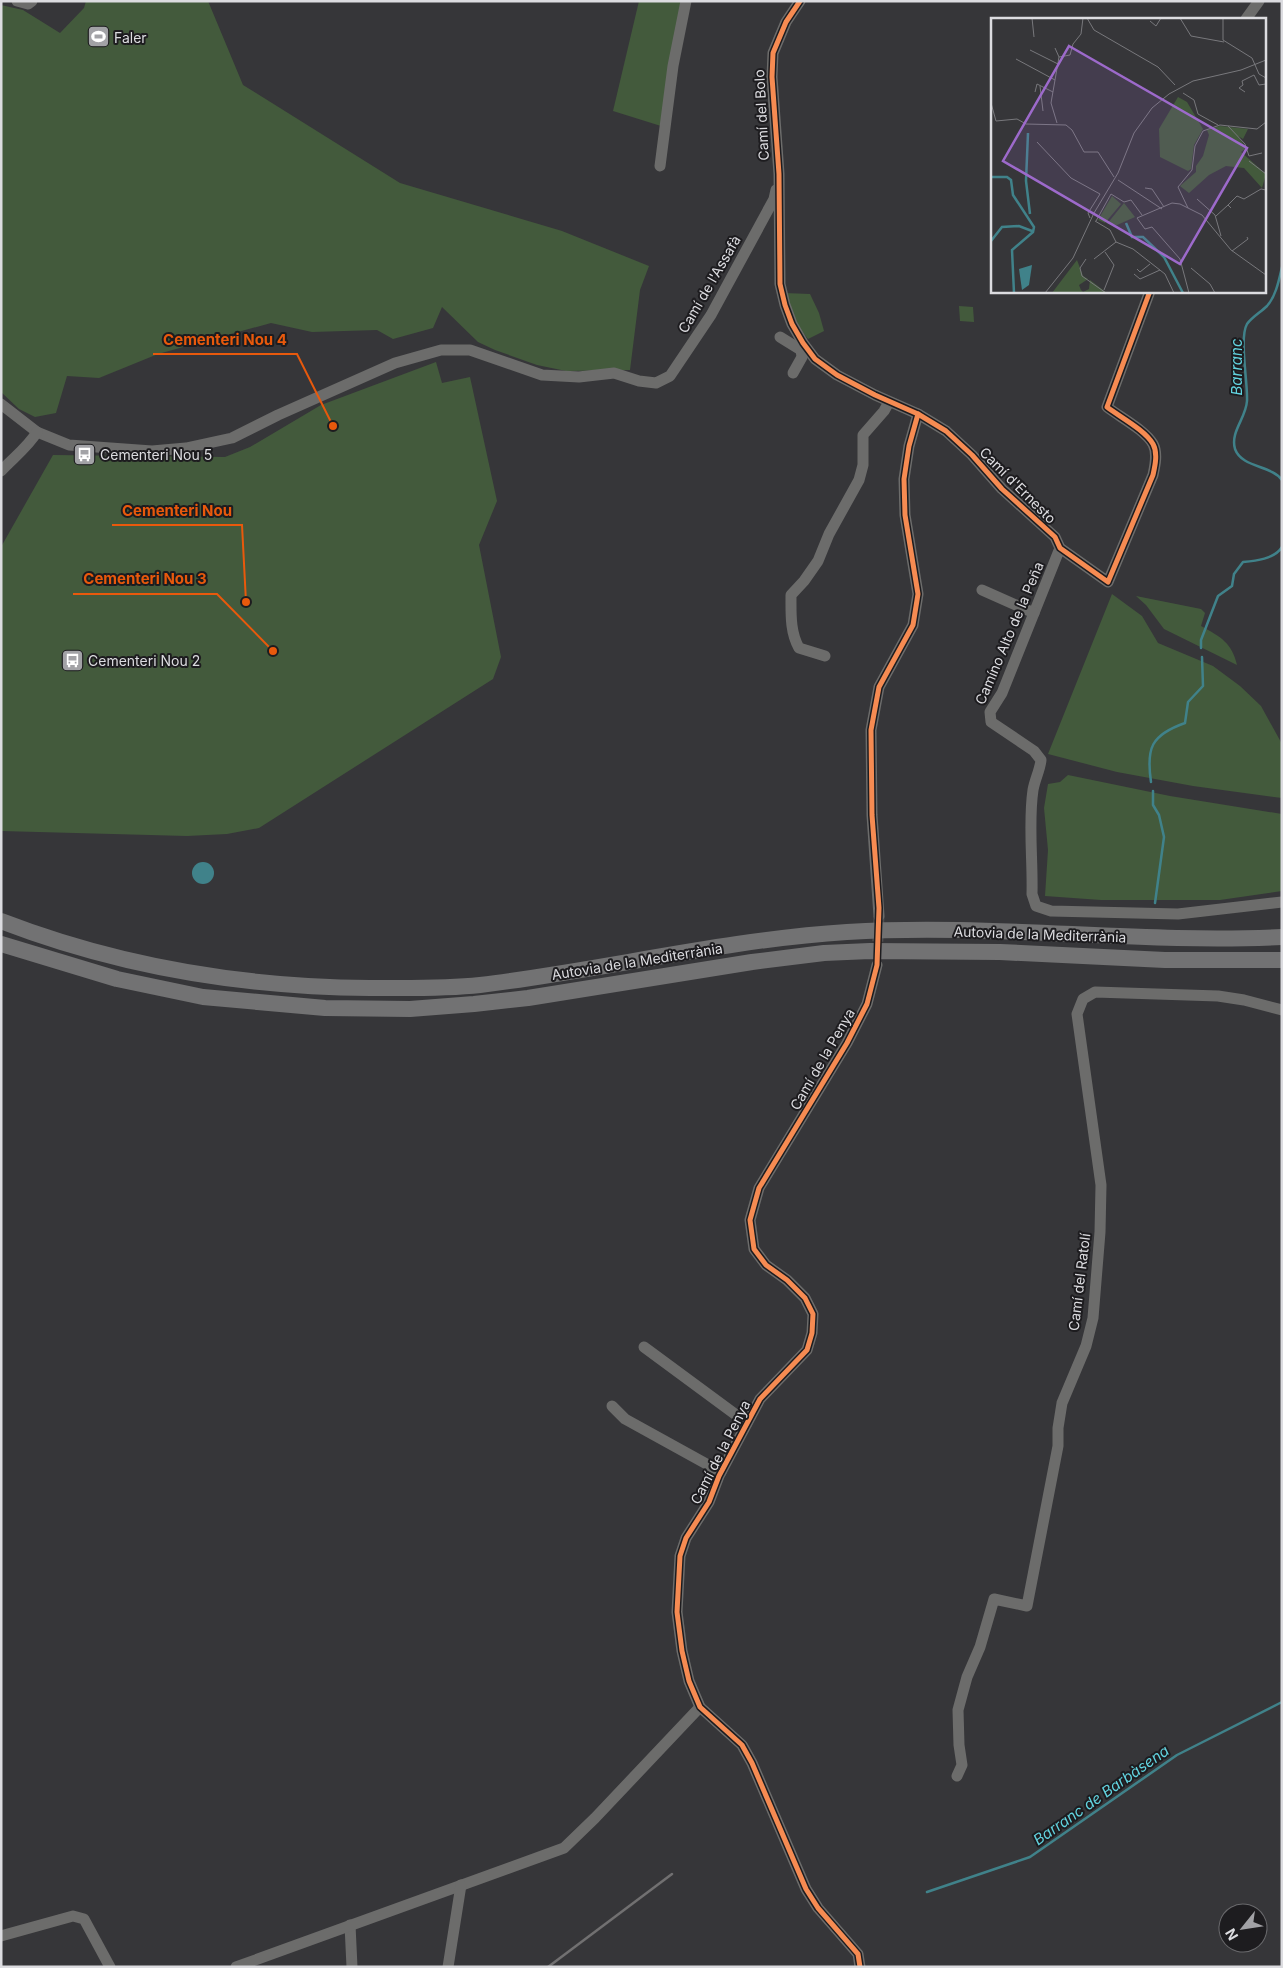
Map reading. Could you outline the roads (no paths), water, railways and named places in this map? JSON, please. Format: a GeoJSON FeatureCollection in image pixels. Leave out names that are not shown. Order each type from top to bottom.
{"type":"FeatureCollection","features":[{"type":"Feature","properties":{"kind":"highway","name":"Autovia de la Mediterrània"},"geometry":{"type":"LineString","coordinates":[[1,921],[53,941],[189,974],[322,988],[410,988],[476,985],[728,946],[800,936],[850,932],[940,930],[1173,938],[1282,937]]}},
{"type":"Feature","properties":{"kind":"highway","name":"Autovia de la Mediterrània"},"geometry":{"type":"LineString","coordinates":[[1,944],[117,979],[203,997],[325,1008],[410,1008],[528,998],[752,962],[824,953],[1000,952],[1165,960],[1282,960]]}},
{"type":"Feature","properties":{"kind":"street"},"geometry":{"type":"LineString","coordinates":[[17,1],[28,4],[32,1]]}},
{"type":"Feature","properties":{"kind":"street"},"geometry":{"type":"LineString","coordinates":[[660,166],[673,66],[686,1]]}},
{"type":"Feature","properties":{"kind":"street","name":"Camí del Bolo"},"geometry":{"type":"LineString","coordinates":[[779,174],[772,77],[773,53],[786,22],[800,1]]}},
{"type":"Feature","properties":{"kind":"street"},"geometry":{"type":"LineString","coordinates":[[1247,18],[1259,1]]}},
{"type":"Feature","properties":{"kind":"street","name":"Camí d'Ernesto"},"geometry":{"type":"LineString","coordinates":[[779,174],[780,284],[792,324],[813,356],[837,375],[889,402],[918,414],[946,431],[972,455],[1002,489],[1055,537],[1060,548],[1108,582],[1153,475],[1156,458],[1153,445],[1143,434],[1107,407],[1150,292]]}},
{"type":"Feature","properties":{"kind":"street","name":"Camí de l'Assafà"},"geometry":{"type":"LineString","coordinates":[[1,404],[37,432],[69,445],[152,451],[186,448],[232,438],[395,362],[441,350],[470,350],[542,375],[579,377],[614,373],[639,381],[656,383],[670,376],[711,316],[774,199],[779,174]]}},
{"type":"Feature","properties":{"kind":"street"},"geometry":{"type":"LineString","coordinates":[[780,337],[813,356]]}},
{"type":"Feature","properties":{"kind":"street"},"geometry":{"type":"LineString","coordinates":[[792,373],[802,357],[801,350]]}},
{"type":"Feature","properties":{"kind":"street"},"geometry":{"type":"LineString","coordinates":[[825,656],[799,648],[794,638],[791,595],[818,561],[829,534],[859,480],[863,465],[863,435],[884,411],[889,402]]}},
{"type":"Feature","properties":{"kind":"street"},"geometry":{"type":"LineString","coordinates":[[879,916],[872,815],[871,730],[879,687],[913,625],[918,594],[905,515],[904,479],[909,446],[918,414]]}},
{"type":"Feature","properties":{"kind":"street"},"geometry":{"type":"LineString","coordinates":[[1,472],[14,456],[31,442],[37,432]]}},
{"type":"Feature","properties":{"kind":"street","name":"Camíno Alto de la Peña"},"geometry":{"type":"LineString","coordinates":[[1060,548],[1002,693],[990,712],[991,722],[1034,750],[1041,760],[1040,769],[1033,788],[1032,808],[1032,894],[1036,906],[1051,911],[1178,914],[1282,902]]}},
{"type":"Feature","properties":{"kind":"street"},"geometry":{"type":"LineString","coordinates":[[982,590],[1034,613]]}},
{"type":"Feature","properties":{"kind":"street","name":"Camí de la Penya"},"geometry":{"type":"LineString","coordinates":[[860,1967],[858,1954],[818,1908],[806,1889],[752,1763],[742,1745],[700,1707],[689,1681],[682,1651],[677,1612],[680,1556],[686,1538],[709,1502],[721,1472],[760,1399],[806,1350],[812,1333],[813,1314],[805,1298],[787,1280],[766,1265],[754,1249],[750,1220],[759,1188],[847,1042],[867,1004],[877,965]]}},
{"type":"Feature","properties":{"kind":"street","name":"Camí del Ratolí"},"geometry":{"type":"LineString","coordinates":[[957,1776],[962,1765],[959,1745],[958,1710],[967,1677],[980,1648],[994,1599],[1027,1606],[1058,1446],[1058,1428],[1062,1404],[1086,1346],[1093,1318],[1100,1232],[1101,1185],[1077,1014],[1083,999],[1095,992],[1218,996],[1244,1000],[1282,1010]]}},
{"type":"Feature","properties":{"kind":"street"},"geometry":{"type":"LineString","coordinates":[[644,1347],[747,1423]]}},
{"type":"Feature","properties":{"kind":"street"},"geometry":{"type":"LineString","coordinates":[[612,1406],[625,1419],[721,1472]]}},
{"type":"Feature","properties":{"kind":"street"},"geometry":{"type":"LineString","coordinates":[[236,1967],[564,1848],[700,1707]]}},
{"type":"Feature","properties":{"kind":"street"},"geometry":{"type":"LineString","coordinates":[[448,1967],[461,1885]]}},
{"type":"Feature","properties":{"kind":"street"},"geometry":{"type":"LineString","coordinates":[[1,1936],[73,1916],[84,1919],[110,1967]]}},
{"type":"Feature","properties":{"kind":"street"},"geometry":{"type":"LineString","coordinates":[[350,1925],[352,1967]]}},
{"type":"Feature","properties":{"kind":"water"},"geometry":{"type":"Polygon","coordinates":[[[203,862],[213,869],[214,873],[207,883],[203,884],[193,877],[192,873],[199,863],[203,862]]]}},
{"type":"Feature","properties":{"kind":"waterway","name":"Barranc"},"geometry":{"type":"LineString","coordinates":[[1282,267],[1273,298],[1265,308],[1249,321],[1245,331],[1244,350],[1247,401],[1236,431],[1234,443],[1235,449],[1244,460],[1277,475],[1282,480]]}},
{"type":"Feature","properties":{"kind":"waterway","name":"Barranc"},"geometry":{"type":"LineString","coordinates":[[1201,648],[1201,640],[1218,596],[1232,586],[1234,574],[1243,562],[1270,557],[1282,547]]}},
{"type":"Feature","properties":{"kind":"waterway","name":"Barranc"},"geometry":{"type":"LineString","coordinates":[[1151,782],[1149,760],[1153,744],[1165,732],[1185,723],[1188,702],[1203,686],[1202,657]]}},
{"type":"Feature","properties":{"kind":"waterway","name":"Barranc"},"geometry":{"type":"LineString","coordinates":[[1153,791],[1153,805],[1159,815],[1164,837],[1155,903]]}},
{"type":"Feature","properties":{"kind":"waterway","name":"Barranc de Barbàsena"},"geometry":{"type":"LineString","coordinates":[[927,1892],[1030,1857],[1177,1755],[1282,1702]]}},
{"type":"Feature","properties":{"kind":"tunnel"},"geometry":{"type":"LineString","coordinates":[[877,958],[879,916]]}},
{"type":"Feature","properties":{"kind":"railway"},"geometry":{"type":"LineString","coordinates":[[548,1967],[672,1874]]}},
{"type":"Feature","properties":{"kind":"place","name":"Faler"},"geometry":{"type":"Point","coordinates":[98,37]}},
{"type":"Feature","properties":{"kind":"place","name":"Cementeri Nou 4"},"geometry":{"type":"Point","coordinates":[333,426]}},
{"type":"Feature","properties":{"kind":"place","name":"Cementeri Nou 5"},"geometry":{"type":"Point","coordinates":[84,454]}},
{"type":"Feature","properties":{"kind":"place","name":"Cementeri Nou"},"geometry":{"type":"Point","coordinates":[246,602]}},
{"type":"Feature","properties":{"kind":"place","name":"Cementeri Nou 3"},"geometry":{"type":"Point","coordinates":[273,651]}},
{"type":"Feature","properties":{"kind":"place","name":"Cementeri Nou 2"},"geometry":{"type":"Point","coordinates":[72,660]}}]}
